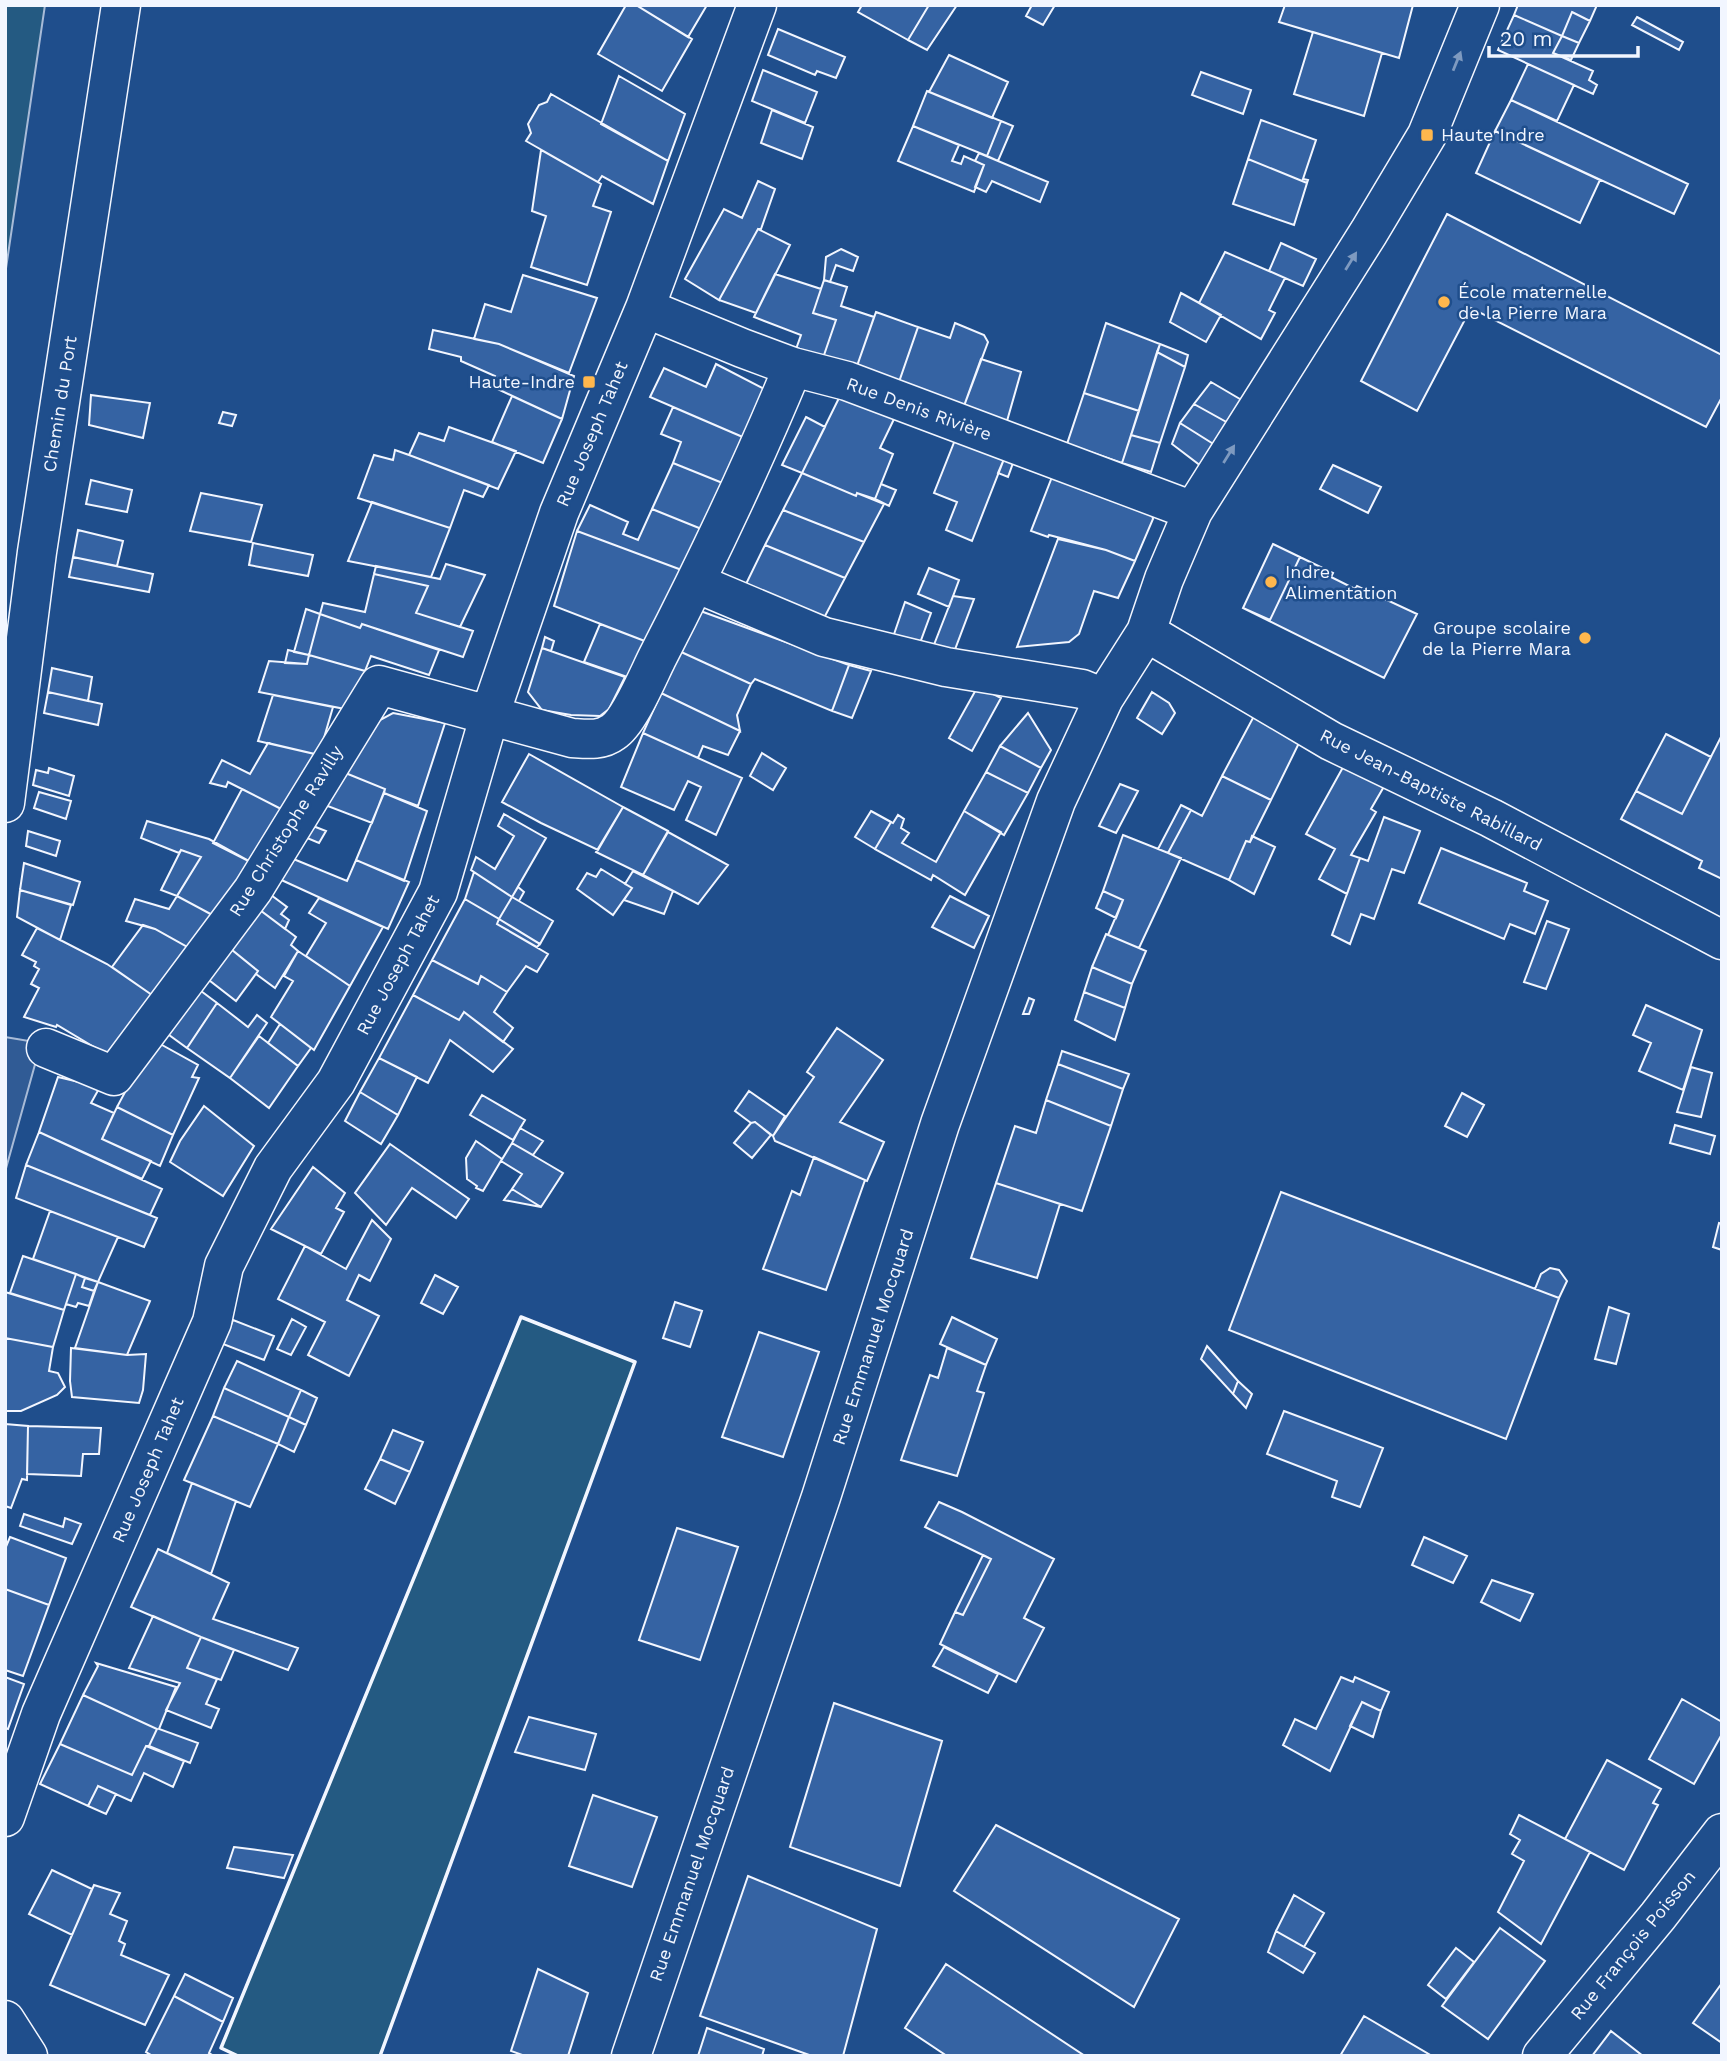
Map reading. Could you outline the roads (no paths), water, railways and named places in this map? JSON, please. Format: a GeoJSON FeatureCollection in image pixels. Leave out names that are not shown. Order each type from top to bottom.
{"type":"FeatureCollection","features":[{"type":"Feature","properties":{"kind":"street","name":"Chemin du Port"},"geometry":{"type":"LineString","coordinates":[[5,803],[37,552],[121,5]]}},
{"type":"Feature","properties":{"kind":"street","name":"Rue Joseph Tahet"},"geometry":{"type":"LineString","coordinates":[[5,1817],[41,1714],[212,1322],[224,1266],[273,1168],[336,1082],[438,892],[490,714],[559,513],[645,308],[757,5]]}},
{"type":"Feature","properties":{"kind":"street"},"geometry":{"type":"LineString","coordinates":[[1146,632],[1193,511],[1427,135],[1480,5]]}},
{"type":"Feature","properties":{"kind":"street","name":"Rue Denis Rivière"},"geometry":{"type":"LineString","coordinates":[[645,308],[793,367],[847,382],[1193,511]]}},
{"type":"Feature","properties":{"kind":"street"},"geometry":{"type":"LineString","coordinates":[[490,714],[572,738],[599,739],[615,731],[631,709],[696,583],[793,367]]}},
{"type":"Feature","properties":{"kind":"street"},"geometry":{"type":"LineString","coordinates":[[696,583],[824,637],[946,667],[1082,689],[1104,698]]}},
{"type":"Feature","properties":{"kind":"street","name":"Rue Emmanuel Mocquard"},"geometry":{"type":"LineString","coordinates":[[631,2056],[821,1497],[940,1125],[1056,801],[1104,698],[1146,632]]}},
{"type":"Feature","properties":{"kind":"street","name":"Rue Jean-Baptiste Rabillard"},"geometry":{"type":"LineString","coordinates":[[1146,632],[1331,741],[1491,818],[1722,940]]}},
{"type":"Feature","properties":{"kind":"street","name":"Rue Christophe Ravilly"},"geometry":{"type":"LineString","coordinates":[[46,1048],[114,1076],[253,890],[379,685],[490,714]]}},
{"type":"Feature","properties":{"kind":"street","name":"Rue François Poisson"},"geometry":{"type":"LineString","coordinates":[[1542,2056],[1658,1916],[1722,1833]]}},
{"type":"Feature","properties":{"kind":"street"},"geometry":{"type":"LineString","coordinates":[[5,2020],[29,2056]]}},
{"type":"Feature","properties":{"kind":"place","name":"Haute Indre"},"geometry":{"type":"Point","coordinates":[1427,135]}},
{"type":"Feature","properties":{"kind":"place","name":"École maternelle de la Pierre Mara"},"geometry":{"type":"Point","coordinates":[1444,302]}},
{"type":"Feature","properties":{"kind":"place","name":"Haute-Indre"},"geometry":{"type":"Point","coordinates":[589,382]}},
{"type":"Feature","properties":{"kind":"place","name":"Indre Alimentation"},"geometry":{"type":"Point","coordinates":[1271,582]}},
{"type":"Feature","properties":{"kind":"place","name":"Groupe scolaire de la Pierre Mara"},"geometry":{"type":"Point","coordinates":[1585,638]}}]}
